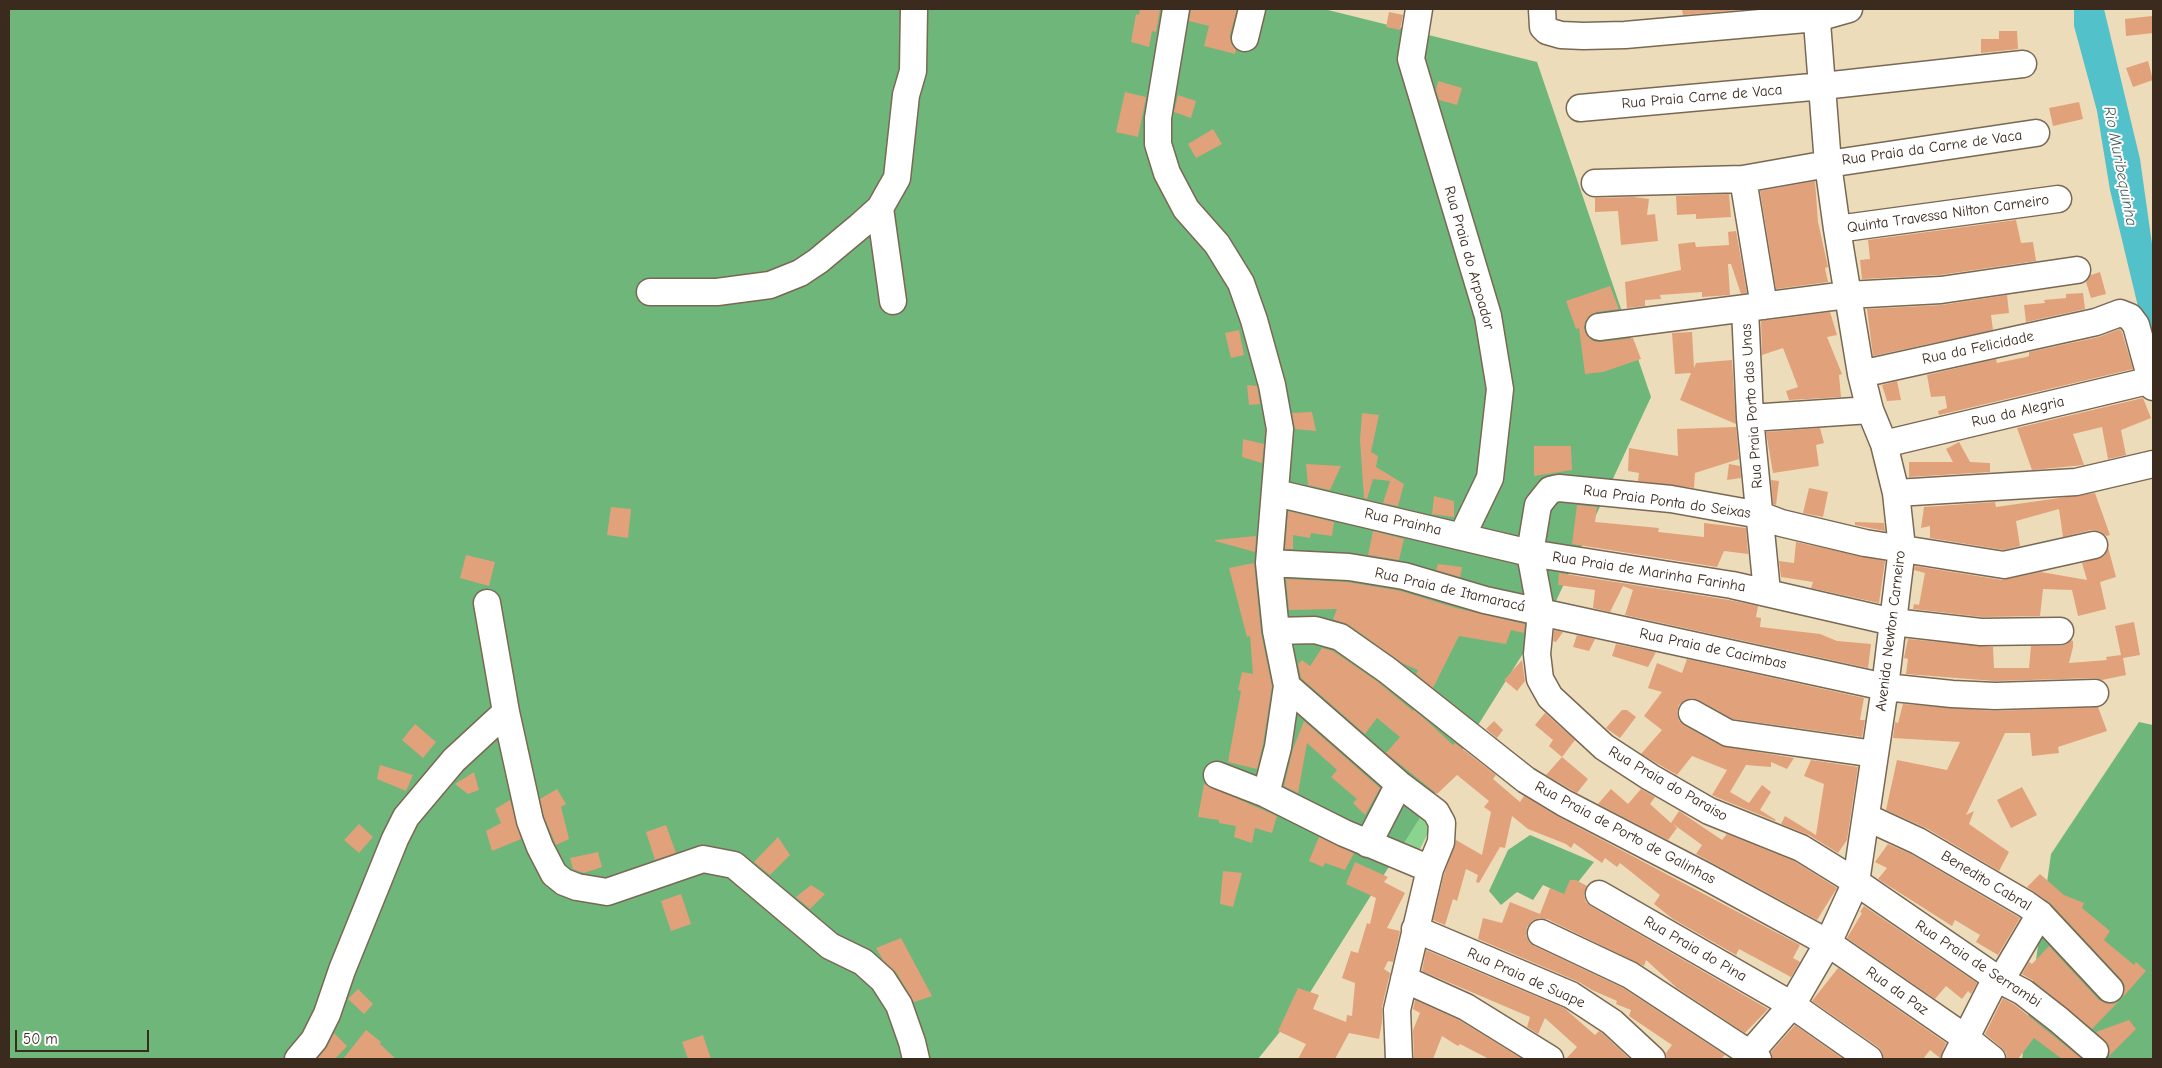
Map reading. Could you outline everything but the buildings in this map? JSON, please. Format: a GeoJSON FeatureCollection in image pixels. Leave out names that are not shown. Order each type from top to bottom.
{"type":"FeatureCollection","features":[{"type":"Feature","properties":{"kind":"street"},"geometry":{"type":"LineString","coordinates":[[650,292],[717,292],[770,285],[800,273],[812,265],[880,208],[897,178],[906,94],[913,71],[914,9]]}},
{"type":"Feature","properties":{"kind":"street"},"geometry":{"type":"LineString","coordinates":[[1176,9],[1158,118],[1158,144],[1167,173],[1186,209],[1216,244],[1236,276],[1254,320],[1272,386],[1280,429],[1269,563],[1276,631],[1287,686],[1278,747],[1266,794]]}},
{"type":"Feature","properties":{"kind":"street"},"geometry":{"type":"LineString","coordinates":[[1246,38],[1252,9]]}},
{"type":"Feature","properties":{"kind":"street","name":"Rua Praia do Arpoador"},"geometry":{"type":"LineString","coordinates":[[1419,9],[1411,59],[1488,316],[1500,389],[1490,478],[1462,536]]}},
{"type":"Feature","properties":{"kind":"street"},"geometry":{"type":"LineString","coordinates":[[1542,9],[1544,27],[1552,34],[1626,35],[1848,9]]}},
{"type":"Feature","properties":{"kind":"street"},"geometry":{"type":"LineString","coordinates":[[1817,14],[1828,164]]}},
{"type":"Feature","properties":{"kind":"street","name":"Rua Praia Carne de Vaca"},"geometry":{"type":"LineString","coordinates":[[1580,108],[1823,86],[2023,64]]}},
{"type":"Feature","properties":{"kind":"street","name":"Rua Praia da Carne de Vaca"},"geometry":{"type":"LineString","coordinates":[[1595,183],[1743,179],[1828,164],[2036,133]]}},
{"type":"Feature","properties":{"kind":"street","name":"Avenida Newton Carneiro"},"geometry":{"type":"LineString","coordinates":[[1751,1057],[1792,1005],[1828,944],[1856,882],[1885,687],[1902,548],[1896,494],[1884,444],[1870,410],[1861,374],[1847,295],[1828,164]]}},
{"type":"Feature","properties":{"kind":"street","name":"Rua Praia Porto das Unas"},"geometry":{"type":"LineString","coordinates":[[1743,179],[1755,308],[1750,418],[1767,592]]}},
{"type":"Feature","properties":{"kind":"street","name":"Quinta Travessa Nilton Carneiro"},"geometry":{"type":"LineString","coordinates":[[1837,229],[2058,199]]}},
{"type":"Feature","properties":{"kind":"street"},"geometry":{"type":"LineString","coordinates":[[880,208],[893,301]]}},
{"type":"Feature","properties":{"kind":"street"},"geometry":{"type":"LineString","coordinates":[[1599,327],[1847,295],[1941,290],[2077,270]]}},
{"type":"Feature","properties":{"kind":"street","name":"Rua da Felicidade"},"geometry":{"type":"LineString","coordinates":[[1861,374],[2096,322],[2120,313],[2130,317],[2141,335],[2153,384]]}},
{"type":"Feature","properties":{"kind":"street","name":"Rua da Alegria"},"geometry":{"type":"LineString","coordinates":[[1884,444],[2153,384]]}},
{"type":"Feature","properties":{"kind":"street"},"geometry":{"type":"LineString","coordinates":[[1750,418],[1870,410]]}},
{"type":"Feature","properties":{"kind":"street"},"geometry":{"type":"LineString","coordinates":[[1896,494],[2076,482],[2153,464]]}},
{"type":"Feature","properties":{"kind":"street","name":"Rua Praia Ponta do Seixas"},"geometry":{"type":"LineString","coordinates":[[1550,490],[1559,488],[1606,491],[1670,499],[1760,515],[1781,523],[1866,543],[2004,565],[2094,545]]}},
{"type":"Feature","properties":{"kind":"street","name":"Rua Praia do Paraiso"},"geometry":{"type":"LineString","coordinates":[[1550,490],[1538,505],[1530,553],[1541,612],[1537,654],[1540,679],[1550,697],[1604,748],[1650,777],[1710,811],[1801,848],[1856,882]]}},
{"type":"Feature","properties":{"kind":"street","name":"Rua Prainha"},"geometry":{"type":"LineString","coordinates":[[1276,493],[1530,553]]}},
{"type":"Feature","properties":{"kind":"street","name":"Rua Praia de Marinha Farinha"},"geometry":{"type":"LineString","coordinates":[[1530,553],[1767,592],[1893,622],[1981,632],[2060,631]]}},
{"type":"Feature","properties":{"kind":"street","name":"Rua Praia de Itamaracá"},"geometry":{"type":"LineString","coordinates":[[1269,563],[1349,567],[1404,576],[1485,600],[1541,612]]}},
{"type":"Feature","properties":{"kind":"street"},"geometry":{"type":"LineString","coordinates":[[487,603],[506,712],[530,821],[540,847],[554,874],[564,882],[576,887],[607,892],[703,859],[734,865],[830,946],[863,962],[884,980],[899,1005],[916,1059]]}},
{"type":"Feature","properties":{"kind":"street","name":"Rua Praia de Cacimbas"},"geometry":{"type":"LineString","coordinates":[[1541,612],[1885,687],[1952,694],[2036,695],[2095,693]]}},
{"type":"Feature","properties":{"kind":"street","name":"Rua Praia de Porto de Galinhas"},"geometry":{"type":"LineString","coordinates":[[1276,631],[1315,630],[1340,637],[1387,670],[1526,780],[1564,803],[1707,877],[1828,944]]}},
{"type":"Feature","properties":{"kind":"street"},"geometry":{"type":"LineString","coordinates":[[1287,686],[1399,784],[1436,812],[1442,823],[1441,842],[1430,870],[1397,1010],[1399,1059]]}},
{"type":"Feature","properties":{"kind":"street"},"geometry":{"type":"LineString","coordinates":[[298,1059],[314,1040],[327,1014],[356,935],[395,839],[406,817],[454,760],[506,712]]}},
{"type":"Feature","properties":{"kind":"street"},"geometry":{"type":"LineString","coordinates":[[1692,713],[1728,733],[1875,754]]}},
{"type":"Feature","properties":{"kind":"street"},"geometry":{"type":"LineString","coordinates":[[1217,775],[1266,794],[1368,844],[1430,870]]}},
{"type":"Feature","properties":{"kind":"street"},"geometry":{"type":"LineString","coordinates":[[1368,844],[1399,784]]}},
{"type":"Feature","properties":{"kind":"street","name":"Benedito Cabral"},"geometry":{"type":"LineString","coordinates":[[1866,817],[1926,846],[2026,904],[2040,914],[2110,989]]}},
{"type":"Feature","properties":{"kind":"street","name":"Rua Praia de Serrambi"},"geometry":{"type":"LineString","coordinates":[[1856,882],[1999,979],[2038,1003],[2095,1051]]}},
{"type":"Feature","properties":{"kind":"street","name":"Rua Praia do Pina"},"geometry":{"type":"LineString","coordinates":[[1599,894],[1792,1005],[1869,1059]]}},
{"type":"Feature","properties":{"kind":"street"},"geometry":{"type":"LineString","coordinates":[[1961,1049],[1999,979],[2040,914]]}},
{"type":"Feature","properties":{"kind":"street","name":"Rua Praia de Suape"},"geometry":{"type":"LineString","coordinates":[[1415,929],[1571,995],[1612,1022],[1652,1059]]}},
{"type":"Feature","properties":{"kind":"street"},"geometry":{"type":"LineString","coordinates":[[1541,933],[1630,975],[1751,1057]]}},
{"type":"Feature","properties":{"kind":"street","name":"Rua da Paz"},"geometry":{"type":"LineString","coordinates":[[1828,944],[1961,1049],[1992,1059]]}},
{"type":"Feature","properties":{"kind":"street"},"geometry":{"type":"LineString","coordinates":[[1404,979],[1466,1007],[1550,1059]]}},
{"type":"Feature","properties":{"kind":"green space"},"geometry":{"type":"Polygon","coordinates":[[[9,9],[1324,9],[1537,62],[1651,397],[1556,601],[1304,1002],[1258,1059],[9,1059],[9,9]]]}},
{"type":"Feature","properties":{"kind":"green space"},"geometry":{"type":"Polygon","coordinates":[[[2139,722],[2153,725],[2153,1059],[2022,1059],[2051,854],[2139,722]]]}},
{"type":"Feature","properties":{"kind":"green space"},"geometry":{"type":"Polygon","coordinates":[[[1400,793],[1435,819],[1416,857],[1381,837],[1400,793]]]}},
{"type":"Feature","properties":{"kind":"green space"},"geometry":{"type":"Polygon","coordinates":[[[1530,835],[1594,862],[1567,896],[1543,885],[1533,900],[1517,892],[1501,905],[1489,891],[1508,850],[1530,835]]]}},
{"type":"Feature","properties":{"kind":"water","name":"Rio Muribequinha"},"geometry":{"type":"Polygon","coordinates":[[[2074,9],[2104,9],[2140,159],[2153,251],[2153,369],[2110,190],[2097,111],[2074,26],[2074,9]]]}}]}
